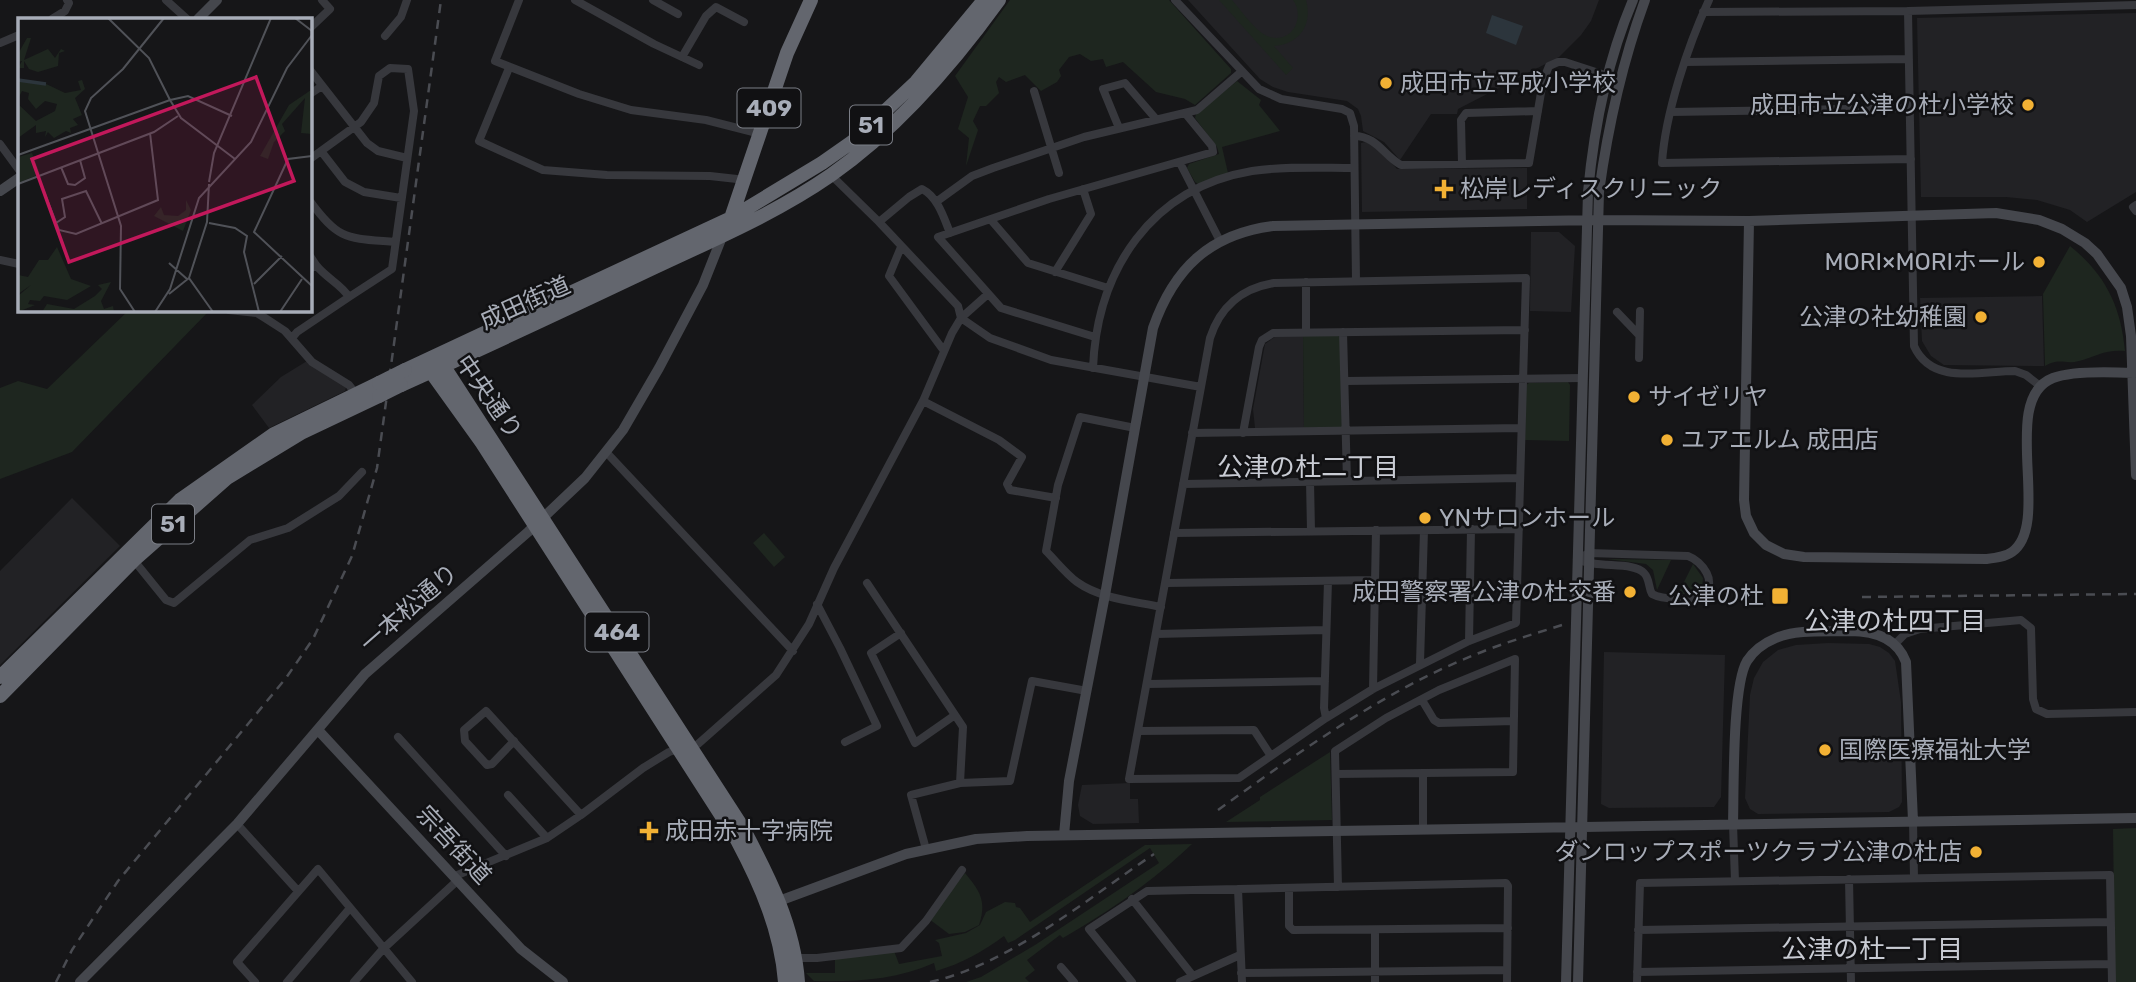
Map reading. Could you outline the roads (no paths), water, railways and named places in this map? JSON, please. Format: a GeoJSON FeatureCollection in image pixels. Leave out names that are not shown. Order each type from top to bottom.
{"type":"FeatureCollection","features":[{"type":"Feature","properties":{"kind":"highway","name":"409"},"geometry":{"type":"LineString","coordinates":[[722,237],[746,180],[787,53],[811,0]]}},
{"type":"Feature","properties":{"kind":"highway","name":"成田街道"},"geometry":{"type":"LineString","coordinates":[[435,365],[731,218],[822,163],[872,124],[916,82],[984,0]]}},
{"type":"Feature","properties":{"kind":"highway","name":"成田街道"},"geometry":{"type":"LineString","coordinates":[[0,677],[130,556],[228,478],[301,433],[379,389],[722,237],[760,218],[831,175],[883,132],[925,92],[972,38],[999,0]]}},
{"type":"Feature","properties":{"kind":"highway","name":"中央通り"},"geometry":{"type":"LineString","coordinates":[[435,365],[684,748],[756,875],[792,971]]}},
{"type":"Feature","properties":{"kind":"highway","name":"成田街道"},"geometry":{"type":"LineString","coordinates":[[0,696],[180,500],[235,460],[300,419],[356,394],[379,389]]}},
{"type":"Feature","properties":{"kind":"highway","name":"中央通り"},"geometry":{"type":"LineString","coordinates":[[684,748],[743,828],[779,901],[792,971]]}},
{"type":"Feature","properties":{"kind":"street"},"geometry":{"type":"LineString","coordinates":[[54,18],[65,11],[69,3],[67,0]]}},
{"type":"Feature","properties":{"kind":"street"},"geometry":{"type":"LineString","coordinates":[[166,0],[186,18]]}},
{"type":"Feature","properties":{"kind":"street"},"geometry":{"type":"LineString","coordinates":[[199,18],[217,0]]}},
{"type":"Feature","properties":{"kind":"street"},"geometry":{"type":"LineString","coordinates":[[312,26],[330,9],[322,0]]}},
{"type":"Feature","properties":{"kind":"street"},"geometry":{"type":"LineString","coordinates":[[385,36],[401,17],[407,0]]}},
{"type":"Feature","properties":{"kind":"street"},"geometry":{"type":"LineString","coordinates":[[519,0],[495,61],[579,94],[631,110],[706,120],[761,134]]}},
{"type":"Feature","properties":{"kind":"street"},"geometry":{"type":"LineString","coordinates":[[575,0],[699,65]]}},
{"type":"Feature","properties":{"kind":"street"},"geometry":{"type":"LineString","coordinates":[[653,0],[678,14]]}},
{"type":"Feature","properties":{"kind":"street"},"geometry":{"type":"LineString","coordinates":[[1175,0],[1259,89],[1270,95],[1347,111],[1353,121],[1354,136],[1356,281]]}},
{"type":"Feature","properties":{"kind":"street"},"geometry":{"type":"LineString","coordinates":[[1578,982],[1589,559],[1593,145],[1608,76],[1633,0]]}},
{"type":"Feature","properties":{"kind":"street"},"geometry":{"type":"LineString","coordinates":[[1566,982],[1585,299],[1593,220],[1605,144],[1619,79],[1645,0]]}},
{"type":"Feature","properties":{"kind":"street"},"geometry":{"type":"LineString","coordinates":[[1709,0],[1685,62],[1671,112],[1662,163],[1911,159]]}},
{"type":"Feature","properties":{"kind":"street"},"geometry":{"type":"LineString","coordinates":[[1703,12],[1908,11],[1956,5],[2136,5]]}},
{"type":"Feature","properties":{"kind":"street"},"geometry":{"type":"LineString","coordinates":[[682,57],[706,16],[716,7],[744,22]]}},
{"type":"Feature","properties":{"kind":"street"},"geometry":{"type":"LineString","coordinates":[[1908,11],[1913,337],[1918,354],[1931,367],[1942,372],[2015,371],[2026,375],[2040,386]]}},
{"type":"Feature","properties":{"kind":"street"},"geometry":{"type":"LineString","coordinates":[[0,43],[18,35]]}},
{"type":"Feature","properties":{"kind":"street"},"geometry":{"type":"LineString","coordinates":[[1685,62],[1909,59]]}},
{"type":"Feature","properties":{"kind":"street"},"geometry":{"type":"LineString","coordinates":[[1354,136],[1362,136],[1380,145],[1398,164],[1529,163],[1546,71],[1554,63],[1565,62],[1608,76]]}},
{"type":"Feature","properties":{"kind":"street"},"geometry":{"type":"LineString","coordinates":[[292,338],[391,269],[414,111],[408,69],[390,68],[379,76],[374,103],[361,122],[312,157]]}},
{"type":"Feature","properties":{"kind":"street"},"geometry":{"type":"LineString","coordinates":[[509,68],[479,141],[543,170],[607,175],[710,176],[746,180]]}},
{"type":"Feature","properties":{"kind":"street"},"geometry":{"type":"LineString","coordinates":[[936,202],[972,176],[1119,128],[1197,110],[1241,72]]}},
{"type":"Feature","properties":{"kind":"street"},"geometry":{"type":"LineString","coordinates":[[312,73],[367,143],[378,151],[407,158]]}},
{"type":"Feature","properties":{"kind":"street"},"geometry":{"type":"LineString","coordinates":[[1119,128],[1103,89],[1125,83],[1156,119]]}},
{"type":"Feature","properties":{"kind":"street"},"geometry":{"type":"LineString","coordinates":[[312,93],[322,86]]}},
{"type":"Feature","properties":{"kind":"street"},"geometry":{"type":"LineString","coordinates":[[1034,90],[1059,173]]}},
{"type":"Feature","properties":{"kind":"street"},"geometry":{"type":"LineString","coordinates":[[1671,112],[1910,108]]}},
{"type":"Feature","properties":{"kind":"street"},"geometry":{"type":"LineString","coordinates":[[1462,164],[1461,120],[1466,113],[1538,111]]}},
{"type":"Feature","properties":{"kind":"street"},"geometry":{"type":"LineString","coordinates":[[1095,337],[1001,308],[938,237],[1049,199],[1213,152],[1212,146],[1185,113]]}},
{"type":"Feature","properties":{"kind":"street"},"geometry":{"type":"LineString","coordinates":[[0,144],[18,169]]}},
{"type":"Feature","properties":{"kind":"street"},"geometry":{"type":"LineString","coordinates":[[321,150],[345,182],[364,192],[401,198]]}},
{"type":"Feature","properties":{"kind":"street"},"geometry":{"type":"LineString","coordinates":[[1180,163],[1220,241]]}},
{"type":"Feature","properties":{"kind":"street"},"geometry":{"type":"LineString","coordinates":[[1093,368],[1095,337],[1108,288],[1122,259],[1158,216],[1194,190],[1230,176],[1251,171],[1354,168]]}},
{"type":"Feature","properties":{"kind":"street"},"geometry":{"type":"LineString","coordinates":[[831,175],[958,306],[961,318],[990,338],[1051,360],[1201,387]]}},
{"type":"Feature","properties":{"kind":"street"},"geometry":{"type":"LineString","coordinates":[[0,191],[18,179]]}},
{"type":"Feature","properties":{"kind":"street"},"geometry":{"type":"LineString","coordinates":[[879,222],[922,189],[936,202],[950,233]]}},
{"type":"Feature","properties":{"kind":"street"},"geometry":{"type":"LineString","coordinates":[[1055,272],[1091,214],[1083,189]]}},
{"type":"Feature","properties":{"kind":"street"},"geometry":{"type":"LineString","coordinates":[[312,204],[327,224],[341,234],[363,240],[395,242]]}},
{"type":"Feature","properties":{"kind":"street"},"geometry":{"type":"LineString","coordinates":[[1064,835],[1069,781],[1153,328],[1171,287],[1184,268],[1220,241],[1254,228],[1593,220],[1749,221],[2011,214],[2049,224],[2085,243],[2097,254],[2121,288],[2130,322],[2136,412],[2136,473]]}},
{"type":"Feature","properties":{"kind":"street"},"geometry":{"type":"LineString","coordinates":[[991,220],[1028,263],[1108,288]]}},
{"type":"Feature","properties":{"kind":"street"},"geometry":{"type":"LineString","coordinates":[[1749,221],[1744,500],[1746,516],[1754,533],[1774,550],[1804,557],[1986,559],[2012,552],[2018,546],[2026,528],[2029,409],[2040,386],[2052,378],[2062,376],[2133,373]]}},
{"type":"Feature","properties":{"kind":"street","name":"一本松通り"},"geometry":{"type":"LineString","coordinates":[[80,982],[237,824],[365,674],[539,523],[585,478],[630,419],[704,285],[722,237]]}},
{"type":"Feature","properties":{"kind":"street"},"geometry":{"type":"LineString","coordinates":[[901,247],[889,276],[944,351]]}},
{"type":"Feature","properties":{"kind":"street"},"geometry":{"type":"LineString","coordinates":[[0,260],[18,264]]}},
{"type":"Feature","properties":{"kind":"street"},"geometry":{"type":"LineString","coordinates":[[313,267],[344,289],[349,297]]}},
{"type":"Feature","properties":{"kind":"street"},"geometry":{"type":"LineString","coordinates":[[1526,278],[1516,623],[1420,663],[1373,689],[1239,778],[1129,779],[1213,327],[1233,300],[1262,285],[1356,281],[1526,278]]}},
{"type":"Feature","properties":{"kind":"street"},"geometry":{"type":"LineString","coordinates":[[1306,282],[1306,331]]}},
{"type":"Feature","properties":{"kind":"street"},"geometry":{"type":"LineString","coordinates":[[354,982],[383,949],[457,878],[547,838],[643,768],[669,752],[698,744],[776,675],[793,651],[923,401],[961,318],[988,294]]}},
{"type":"Feature","properties":{"kind":"street"},"geometry":{"type":"LineString","coordinates":[[1639,358],[1640,311]]}},
{"type":"Feature","properties":{"kind":"street"},"geometry":{"type":"LineString","coordinates":[[259,312],[292,338],[312,362],[349,385],[356,394]]}},
{"type":"Feature","properties":{"kind":"street"},"geometry":{"type":"LineString","coordinates":[[1617,312],[1639,335]]}},
{"type":"Feature","properties":{"kind":"street"},"geometry":{"type":"LineString","coordinates":[[1243,433],[1260,343],[1277,332],[1525,330]]}},
{"type":"Feature","properties":{"kind":"street"},"geometry":{"type":"LineString","coordinates":[[1343,332],[1347,481]]}},
{"type":"Feature","properties":{"kind":"street"},"geometry":{"type":"LineString","coordinates":[[1346,381],[1583,378]]}},
{"type":"Feature","properties":{"kind":"street"},"geometry":{"type":"LineString","coordinates":[[923,401],[999,440],[1022,457],[1007,484],[1010,489],[1056,498]]}},
{"type":"Feature","properties":{"kind":"street"},"geometry":{"type":"LineString","coordinates":[[1135,428],[1080,416],[1056,498],[1046,551],[1077,582],[1105,595],[1161,607]]}},
{"type":"Feature","properties":{"kind":"street"},"geometry":{"type":"LineString","coordinates":[[1192,433],[1521,428]]}},
{"type":"Feature","properties":{"kind":"street"},"geometry":{"type":"LineString","coordinates":[[606,452],[793,651]]}},
{"type":"Feature","properties":{"kind":"street"},"geometry":{"type":"LineString","coordinates":[[130,556],[166,600],[174,603],[250,540],[288,528],[339,496],[362,472]]}},
{"type":"Feature","properties":{"kind":"street"},"geometry":{"type":"LineString","coordinates":[[1183,484],[1520,478]]}},
{"type":"Feature","properties":{"kind":"street"},"geometry":{"type":"LineString","coordinates":[[1310,481],[1311,531]]}},
{"type":"Feature","properties":{"kind":"street"},"geometry":{"type":"LineString","coordinates":[[1469,641],[1471,529]]}},
{"type":"Feature","properties":{"kind":"street"},"geometry":{"type":"LineString","coordinates":[[1174,533],[1518,529]]}},
{"type":"Feature","properties":{"kind":"street"},"geometry":{"type":"LineString","coordinates":[[1373,689],[1376,530]]}},
{"type":"Feature","properties":{"kind":"street"},"geometry":{"type":"LineString","coordinates":[[1420,663],[1424,530]]}},
{"type":"Feature","properties":{"kind":"street"},"geometry":{"type":"LineString","coordinates":[[1577,559],[1688,556],[1696,559],[1706,569],[1708,586],[1705,593],[1695,598],[1662,598],[1652,594],[1648,580],[1640,570],[1589,559]]}},
{"type":"Feature","properties":{"kind":"street"},"geometry":{"type":"LineString","coordinates":[[1166,583],[1376,580]]}},
{"type":"Feature","properties":{"kind":"street"},"geometry":{"type":"LineString","coordinates":[[1326,718],[1328,581]]}},
{"type":"Feature","properties":{"kind":"street"},"geometry":{"type":"LineString","coordinates":[[867,583],[963,727],[960,783]]}},
{"type":"Feature","properties":{"kind":"street"},"geometry":{"type":"LineString","coordinates":[[817,604],[841,648],[877,726],[845,742]]}},
{"type":"Feature","properties":{"kind":"street"},"geometry":{"type":"LineString","coordinates":[[1895,644],[1905,634],[1920,629],[2021,620],[2031,628],[2033,699],[2036,709],[2047,713],[2136,712]]}},
{"type":"Feature","properties":{"kind":"street"},"geometry":{"type":"LineString","coordinates":[[1156,634],[1326,630]]}},
{"type":"Feature","properties":{"kind":"street"},"geometry":{"type":"LineString","coordinates":[[1735,881],[1734,824],[1739,684],[1755,650],[1774,639],[1794,633],[1869,632],[1895,644],[1906,662],[1914,878]]}},
{"type":"Feature","properties":{"kind":"street"},"geometry":{"type":"LineString","coordinates":[[901,633],[871,653],[915,743],[955,715]]}},
{"type":"Feature","properties":{"kind":"street"},"geometry":{"type":"LineString","coordinates":[[1336,774],[1513,772],[1515,659],[1439,690],[1335,751],[1338,887]]}},
{"type":"Feature","properties":{"kind":"street"},"geometry":{"type":"LineString","coordinates":[[926,849],[911,795],[960,783],[1010,781],[1032,681],[1087,691]]}},
{"type":"Feature","properties":{"kind":"street"},"geometry":{"type":"LineString","coordinates":[[1147,684],[1325,681]]}},
{"type":"Feature","properties":{"kind":"street"},"geometry":{"type":"LineString","coordinates":[[1422,700],[1434,720],[1439,723],[1514,721]]}},
{"type":"Feature","properties":{"kind":"street"},"geometry":{"type":"LineString","coordinates":[[514,741],[492,764],[487,765],[465,741],[464,730],[486,711],[514,741],[581,815]]}},
{"type":"Feature","properties":{"kind":"street","name":"宗吾街道"},"geometry":{"type":"LineString","coordinates":[[318,730],[521,949],[563,982]]}},
{"type":"Feature","properties":{"kind":"street"},"geometry":{"type":"LineString","coordinates":[[1138,731],[1254,730],[1271,756]]}},
{"type":"Feature","properties":{"kind":"street"},"geometry":{"type":"LineString","coordinates":[[398,737],[506,856]]}},
{"type":"Feature","properties":{"kind":"street"},"geometry":{"type":"LineString","coordinates":[[1423,773],[1423,829]]}},
{"type":"Feature","properties":{"kind":"street"},"geometry":{"type":"LineString","coordinates":[[508,795],[547,838]]}},
{"type":"Feature","properties":{"kind":"street"},"geometry":{"type":"LineString","coordinates":[[779,901],[926,849],[976,839],[1569,825],[2136,818]]}},
{"type":"Feature","properties":{"kind":"street"},"geometry":{"type":"LineString","coordinates":[[237,824],[298,891]]}},
{"type":"Feature","properties":{"kind":"street"},"geometry":{"type":"LineString","coordinates":[[255,982],[237,962],[318,869],[412,982]]}},
{"type":"Feature","properties":{"kind":"street"},"geometry":{"type":"LineString","coordinates":[[792,971],[817,958],[901,948],[926,921],[962,870]]}},
{"type":"Feature","properties":{"kind":"street"},"geometry":{"type":"LineString","coordinates":[[2111,964],[1850,969],[1637,977],[1640,883],[2110,874],[2112,982]]}},
{"type":"Feature","properties":{"kind":"street"},"geometry":{"type":"LineString","coordinates":[[1849,879],[1851,982]]}},
{"type":"Feature","properties":{"kind":"street"},"geometry":{"type":"LineString","coordinates":[[1132,982],[1089,929],[1147,891],[1506,883],[1507,982]]}},
{"type":"Feature","properties":{"kind":"street"},"geometry":{"type":"LineString","coordinates":[[1289,888],[1290,929],[1508,928]]}},
{"type":"Feature","properties":{"kind":"street"},"geometry":{"type":"LineString","coordinates":[[1238,889],[1242,977],[1507,970]]}},
{"type":"Feature","properties":{"kind":"street"},"geometry":{"type":"LineString","coordinates":[[1132,899],[1193,976]]}},
{"type":"Feature","properties":{"kind":"street"},"geometry":{"type":"LineString","coordinates":[[287,982],[350,908]]}},
{"type":"Feature","properties":{"kind":"street"},"geometry":{"type":"LineString","coordinates":[[1639,930],[2111,922]]}},
{"type":"Feature","properties":{"kind":"street"},"geometry":{"type":"LineString","coordinates":[[1375,930],[1375,982]]}},
{"type":"Feature","properties":{"kind":"street"},"geometry":{"type":"LineString","coordinates":[[1180,982],[1240,955]]}},
{"type":"Feature","properties":{"kind":"street"},"geometry":{"type":"LineString","coordinates":[[1061,967],[1074,982]]}},
{"type":"Feature","properties":{"kind":"railway"},"geometry":{"type":"LineString","coordinates":[[56,982],[72,950],[118,881],[286,678],[313,639],[352,556],[377,468],[441,0]]}},
{"type":"Feature","properties":{"kind":"railway"},"geometry":{"type":"LineString","coordinates":[[1862,597],[2136,594]]}},
{"type":"Feature","properties":{"kind":"railway"},"geometry":{"type":"LineString","coordinates":[[1218,810],[1342,725],[1406,687],[1485,651],[1565,624]]}},
{"type":"Feature","properties":{"kind":"railway"},"geometry":{"type":"LineString","coordinates":[[930,982],[989,961],[1018,945],[1075,910],[1154,854]]}},
{"type":"Feature","properties":{"kind":"place","name":"成田市立平成小学校"},"geometry":{"type":"Point","coordinates":[1386,83]}},
{"type":"Feature","properties":{"kind":"place","name":"成田市立公津の杜小学校"},"geometry":{"type":"Point","coordinates":[2028,105]}},
{"type":"Feature","properties":{"kind":"place","name":"松岸レディスクリニック"},"geometry":{"type":"Point","coordinates":[1444,189]}},
{"type":"Feature","properties":{"kind":"place","name":"MORI×MORIホール"},"geometry":{"type":"Point","coordinates":[2039,262]}},
{"type":"Feature","properties":{"kind":"place","name":"公津の社幼稚園"},"geometry":{"type":"Point","coordinates":[1981,317]}},
{"type":"Feature","properties":{"kind":"place","name":"サイゼリヤ"},"geometry":{"type":"Point","coordinates":[1634,397]}},
{"type":"Feature","properties":{"kind":"place","name":"ユアエルム 成田店"},"geometry":{"type":"Point","coordinates":[1667,440]}},
{"type":"Feature","properties":{"kind":"place","name":"YNサロンホール"},"geometry":{"type":"Point","coordinates":[1425,518]}},
{"type":"Feature","properties":{"kind":"place","name":"成田警察署公津の杜交番"},"geometry":{"type":"Point","coordinates":[1630,592]}},
{"type":"Feature","properties":{"kind":"place","name":"公津の杜"},"geometry":{"type":"Point","coordinates":[1780,596]}},
{"type":"Feature","properties":{"kind":"place","name":"国際医療福祉大学"},"geometry":{"type":"Point","coordinates":[1825,750]}},
{"type":"Feature","properties":{"kind":"place","name":"成田赤十字病院"},"geometry":{"type":"Point","coordinates":[649,831]}},
{"type":"Feature","properties":{"kind":"place","name":"ダンロップスポーツクラブ公津の杜店"},"geometry":{"type":"Point","coordinates":[1976,852]}},
{"type":"Feature","properties":{"kind":"district","name":"公津の杜二丁目"},"geometry":{"type":"Point","coordinates":[1308,467]}},
{"type":"Feature","properties":{"kind":"district","name":"公津の杜四丁目"},"geometry":{"type":"Point","coordinates":[1895,621]}},
{"type":"Feature","properties":{"kind":"district","name":"公津の杜一丁目"},"geometry":{"type":"Point","coordinates":[1872,949]}}]}
